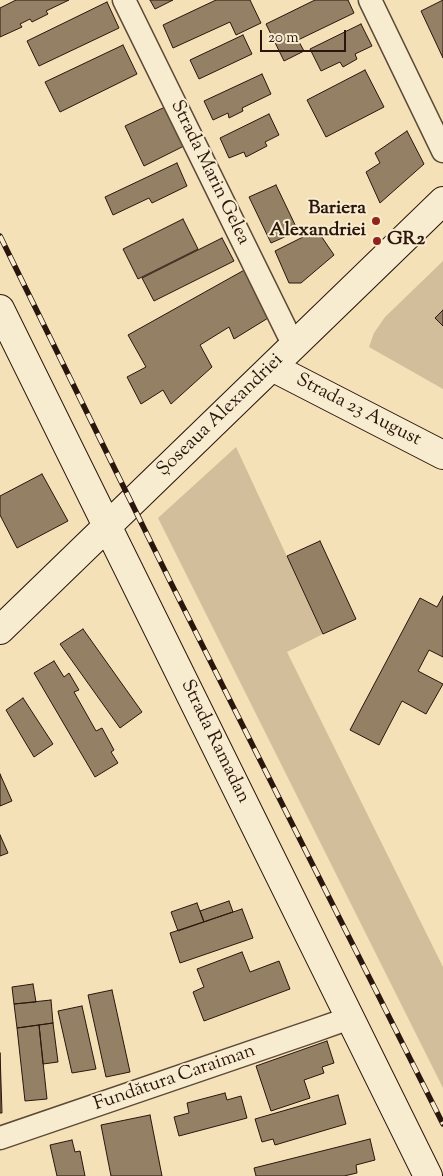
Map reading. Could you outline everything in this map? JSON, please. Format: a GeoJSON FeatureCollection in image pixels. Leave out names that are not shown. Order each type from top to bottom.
{"type":"FeatureCollection","features":[{"type":"Feature","properties":{"kind":"street","name":"Strada Marin Gelea"},"geometry":{"type":"LineString","coordinates":[[124,0],[294,346]]}},
{"type":"Feature","properties":{"kind":"street"},"geometry":{"type":"LineString","coordinates":[[370,0],[443,152]]}},
{"type":"Feature","properties":{"kind":"street","name":"Șoseaua Alexandriei"},"geometry":{"type":"LineString","coordinates":[[0,630],[443,201]]}},
{"type":"Feature","properties":{"kind":"street","name":"Strada Ramadan"},"geometry":{"type":"LineString","coordinates":[[0,309],[428,1176]]}},
{"type":"Feature","properties":{"kind":"street","name":"Strada 23 August"},"geometry":{"type":"LineString","coordinates":[[272,367],[443,455]]}},
{"type":"Feature","properties":{"kind":"street","name":"Fundătura Caraiman"},"geometry":{"type":"LineString","coordinates":[[0,1138],[350,1018]]}},
{"type":"Feature","properties":{"kind":"shaded area"},"geometry":{"type":"Polygon","coordinates":[[[443,261],[443,310],[435,318],[443,326],[443,389],[369,347],[374,333],[385,317],[443,261]]]}},
{"type":"Feature","properties":{"kind":"shaded area"},"geometry":{"type":"Polygon","coordinates":[[[236,447],[323,634],[287,652],[443,967],[443,1088],[158,518],[236,447]]]}},
{"type":"Feature","properties":{"kind":"building"},"geometry":{"type":"Polygon","coordinates":[[[16,0],[69,0],[46,11],[48,14],[32,22],[30,19],[20,24],[22,27],[0,37],[0,8],[16,0]]]}},
{"type":"Feature","properties":{"kind":"building"},"geometry":{"type":"Polygon","coordinates":[[[150,0],[173,0],[155,9],[150,0]]]}},
{"type":"Feature","properties":{"kind":"building"},"geometry":{"type":"Polygon","coordinates":[[[216,0],[250,0],[261,23],[236,35],[230,22],[173,48],[163,25],[216,0]]]}},
{"type":"Feature","properties":{"kind":"building"},"geometry":{"type":"Polygon","coordinates":[[[315,0],[348,0],[354,13],[298,40],[304,51],[284,61],[266,24],[315,0]]]}},
{"type":"Feature","properties":{"kind":"building"},"geometry":{"type":"Polygon","coordinates":[[[443,0],[443,58],[421,11],[443,0]]]}},
{"type":"Feature","properties":{"kind":"building"},"geometry":{"type":"Polygon","coordinates":[[[107,2],[119,28],[39,66],[27,41],[107,2]]]}},
{"type":"Feature","properties":{"kind":"building"},"geometry":{"type":"Polygon","coordinates":[[[361,24],[372,46],[355,54],[357,59],[343,67],[340,62],[321,71],[310,49],[361,24]]]}},
{"type":"Feature","properties":{"kind":"building"},"geometry":{"type":"Polygon","coordinates":[[[243,35],[252,54],[199,79],[190,60],[243,35]]]}},
{"type":"Feature","properties":{"kind":"building"},"geometry":{"type":"Polygon","coordinates":[[[123,45],[137,74],[60,112],[45,82],[123,45]]]}},
{"type":"Feature","properties":{"kind":"building"},"geometry":{"type":"Polygon","coordinates":[[[365,70],[384,107],[326,137],[307,100],[365,70]]]}},
{"type":"Feature","properties":{"kind":"building"},"geometry":{"type":"Polygon","coordinates":[[[262,74],[271,94],[242,108],[243,111],[229,118],[228,113],[213,120],[204,101],[262,74]]]}},
{"type":"Feature","properties":{"kind":"building"},"geometry":{"type":"Polygon","coordinates":[[[165,107],[184,146],[144,166],[125,126],[165,107]]]}},
{"type":"Feature","properties":{"kind":"building"},"geometry":{"type":"Polygon","coordinates":[[[269,114],[279,135],[265,142],[267,146],[246,157],[244,152],[229,158],[220,138],[269,114]]]}},
{"type":"Feature","properties":{"kind":"building"},"geometry":{"type":"Polygon","coordinates":[[[407,131],[424,164],[380,203],[366,172],[380,163],[375,153],[407,131]]]}},
{"type":"Feature","properties":{"kind":"building"},"geometry":{"type":"Polygon","coordinates":[[[177,163],[187,186],[152,203],[149,198],[113,215],[105,197],[177,163]]]}},
{"type":"Feature","properties":{"kind":"building"},"geometry":{"type":"Polygon","coordinates":[[[276,185],[298,231],[271,243],[249,197],[276,185]]]}},
{"type":"Feature","properties":{"kind":"building"},"geometry":{"type":"Polygon","coordinates":[[[183,219],[198,249],[138,279],[123,249],[183,219]]]}},
{"type":"Feature","properties":{"kind":"building"},"geometry":{"type":"Polygon","coordinates":[[[317,230],[334,255],[301,283],[289,283],[275,251],[317,230]]]}},
{"type":"Feature","properties":{"kind":"building"},"geometry":{"type":"Polygon","coordinates":[[[222,238],[234,261],[154,301],[142,278],[222,238]]]}},
{"type":"Feature","properties":{"kind":"building"},"geometry":{"type":"Polygon","coordinates":[[[248,268],[273,315],[234,339],[229,327],[200,345],[212,367],[171,404],[163,390],[141,404],[127,377],[146,367],[128,335],[248,268]]]}},
{"type":"Feature","properties":{"kind":"building"},"geometry":{"type":"Polygon","coordinates":[[[443,310],[443,326],[435,318],[443,310]]]}},
{"type":"Feature","properties":{"kind":"building"},"geometry":{"type":"Polygon","coordinates":[[[42,474],[68,521],[17,548],[0,515],[0,496],[42,474]]]}},
{"type":"Feature","properties":{"kind":"building"},"geometry":{"type":"Polygon","coordinates":[[[320,541],[356,619],[323,634],[287,556],[320,541]]]}},
{"type":"Feature","properties":{"kind":"building"},"geometry":{"type":"Polygon","coordinates":[[[443,596],[443,657],[429,650],[418,671],[443,684],[426,714],[402,701],[379,745],[350,730],[420,598],[437,607],[443,596]]]}},
{"type":"Feature","properties":{"kind":"building"},"geometry":{"type":"Polygon","coordinates":[[[83,629],[142,712],[120,728],[60,644],[83,629]]]}},
{"type":"Feature","properties":{"kind":"building"},"geometry":{"type":"Polygon","coordinates":[[[54,661],[64,677],[69,673],[79,690],[74,692],[96,731],[102,728],[114,750],[111,752],[118,763],[95,777],[34,673],[54,661]]]}},
{"type":"Feature","properties":{"kind":"building"},"geometry":{"type":"Polygon","coordinates":[[[23,698],[53,744],[34,757],[6,710],[23,698]]]}},
{"type":"Feature","properties":{"kind":"building"},"geometry":{"type":"Polygon","coordinates":[[[0,774],[12,801],[0,806],[0,774]]]}},
{"type":"Feature","properties":{"kind":"building"},"geometry":{"type":"Polygon","coordinates":[[[0,835],[8,853],[0,856],[0,835]]]}},
{"type":"Feature","properties":{"kind":"building"},"geometry":{"type":"Polygon","coordinates":[[[229,901],[233,912],[204,922],[200,911],[229,901]]]}},
{"type":"Feature","properties":{"kind":"building"},"geometry":{"type":"Polygon","coordinates":[[[197,903],[204,922],[178,931],[171,912],[197,903]]]}},
{"type":"Feature","properties":{"kind":"building"},"geometry":{"type":"Polygon","coordinates":[[[242,909],[253,938],[180,963],[170,933],[242,909]]]}},
{"type":"Feature","properties":{"kind":"building"},"geometry":{"type":"Polygon","coordinates":[[[242,952],[250,972],[279,961],[290,989],[204,1021],[193,992],[204,987],[197,969],[242,952]]]}},
{"type":"Feature","properties":{"kind":"building"},"geometry":{"type":"Polygon","coordinates":[[[33,984],[36,1002],[14,1004],[12,987],[33,984]]]}},
{"type":"Feature","properties":{"kind":"building"},"geometry":{"type":"Polygon","coordinates":[[[112,990],[130,1072],[106,1077],[88,995],[112,990]]]}},
{"type":"Feature","properties":{"kind":"building"},"geometry":{"type":"Polygon","coordinates":[[[51,1000],[53,1023],[17,1028],[14,1004],[51,1000]]]}},
{"type":"Feature","properties":{"kind":"building"},"geometry":{"type":"Polygon","coordinates":[[[82,1006],[96,1069],[72,1073],[58,1011],[82,1006]]]}},
{"type":"Feature","properties":{"kind":"building"},"geometry":{"type":"Polygon","coordinates":[[[53,1023],[58,1062],[43,1064],[39,1025],[53,1023]]]}},
{"type":"Feature","properties":{"kind":"building"},"geometry":{"type":"Polygon","coordinates":[[[39,1025],[47,1099],[25,1101],[17,1028],[39,1025]]]}},
{"type":"Feature","properties":{"kind":"building"},"geometry":{"type":"Polygon","coordinates":[[[327,1041],[334,1063],[322,1067],[324,1073],[304,1080],[310,1098],[271,1111],[256,1066],[327,1041]]]}},
{"type":"Feature","properties":{"kind":"building"},"geometry":{"type":"Polygon","coordinates":[[[0,1053],[2,1113],[0,1113],[0,1053]]]}},
{"type":"Feature","properties":{"kind":"building"},"geometry":{"type":"Polygon","coordinates":[[[225,1093],[227,1100],[241,1096],[247,1118],[179,1136],[174,1117],[189,1113],[187,1103],[225,1093]]]}},
{"type":"Feature","properties":{"kind":"building"},"geometry":{"type":"Polygon","coordinates":[[[338,1095],[346,1124],[275,1145],[273,1139],[262,1142],[255,1119],[338,1095]]]}},
{"type":"Feature","properties":{"kind":"building"},"geometry":{"type":"Polygon","coordinates":[[[150,1115],[162,1176],[111,1176],[101,1125],[150,1115]]]}},
{"type":"Feature","properties":{"kind":"building"},"geometry":{"type":"Polygon","coordinates":[[[370,1139],[375,1160],[356,1165],[357,1173],[344,1176],[256,1176],[254,1168],[370,1139]]]}},
{"type":"Feature","properties":{"kind":"building"},"geometry":{"type":"Polygon","coordinates":[[[72,1140],[75,1152],[80,1151],[85,1176],[57,1176],[50,1145],[72,1140]]]}},
{"type":"Feature","properties":{"kind":"railway"},"geometry":{"type":"LineString","coordinates":[[0,236],[170,581],[443,1124]]}},
{"type":"Feature","properties":{"kind":"place","name":"Bariera Alexandriei"},"geometry":{"type":"Point","coordinates":[376,221]}},
{"type":"Feature","properties":{"kind":"place","name":"GR2"},"geometry":{"type":"Point","coordinates":[377,241]}}]}
